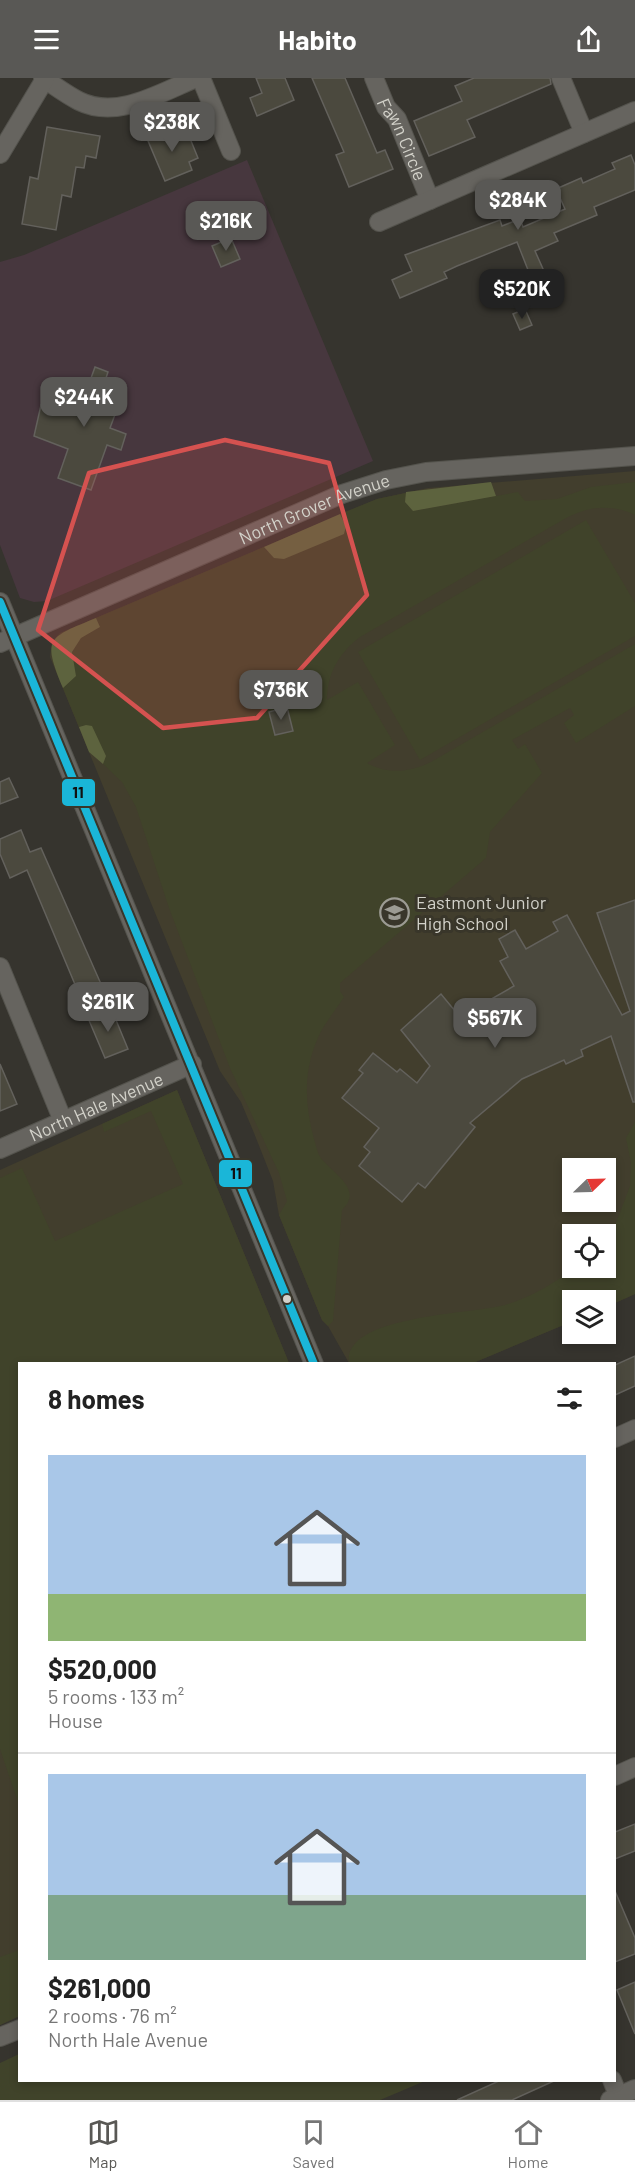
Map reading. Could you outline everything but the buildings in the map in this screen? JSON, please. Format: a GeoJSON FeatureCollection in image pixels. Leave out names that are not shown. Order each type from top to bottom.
{"type":"FeatureCollection","features":[{"type":"Feature","properties":{"kind":"street"},"geometry":{"type":"LineString","coordinates":[[0,154],[44,79],[80,102],[113,109],[127,106],[196,78]]}},
{"type":"Feature","properties":{"kind":"street"},"geometry":{"type":"LineString","coordinates":[[201,78],[231,152]]}},
{"type":"Feature","properties":{"kind":"street","name":"Fawn Circle"},"geometry":{"type":"LineString","coordinates":[[374,78],[386,107],[397,119],[430,200]]}},
{"type":"Feature","properties":{"kind":"street"},"geometry":{"type":"LineString","coordinates":[[561,78],[584,133]]}},
{"type":"Feature","properties":{"kind":"street"},"geometry":{"type":"LineString","coordinates":[[379,222],[635,111]]}},
{"type":"Feature","properties":{"kind":"street","name":"North Grover Avenue"},"geometry":{"type":"LineString","coordinates":[[6,640],[342,494],[386,480],[426,472],[635,456]]}},
{"type":"Feature","properties":{"kind":"street"},"geometry":{"type":"LineString","coordinates":[[0,602],[6,640],[192,1064],[313,1362]]}},
{"type":"Feature","properties":{"kind":"street"},"geometry":{"type":"LineString","coordinates":[[0,967],[63,1121]]}},
{"type":"Feature","properties":{"kind":"street","name":"North Hale Avenue"},"geometry":{"type":"LineString","coordinates":[[0,1149],[192,1064]]}},
{"type":"Feature","properties":{"kind":"street"},"geometry":{"type":"LineString","coordinates":[[616,1438],[635,1429]]}},
{"type":"Feature","properties":{"kind":"street"},"geometry":{"type":"LineString","coordinates":[[616,1776],[635,1767]]}},
{"type":"Feature","properties":{"kind":"street"},"geometry":{"type":"LineString","coordinates":[[0,2037],[18,2029]]}},
{"type":"Feature","properties":{"kind":"highlighted area"},"geometry":{"type":"Polygon","coordinates":[[[225,440],[329,463],[367,595],[257,718],[163,728],[38,630],[89,473],[225,440]]]}},
{"type":"Feature","properties":{"kind":"shaded area"},"geometry":{"type":"Polygon","coordinates":[[[247,160],[373,461],[47,601],[34,602],[20,598],[0,545],[0,262],[24,255],[247,160]]]}},
{"type":"Feature","properties":{"kind":"shaded area","name":"Eastmont Junior High School"},"geometry":{"type":"Polygon","coordinates":[[[635,471],[635,1294],[616,1303],[616,1290],[562,1290],[562,1326],[475,1362],[348,1362],[328,1326],[322,1320],[279,1215],[273,1181],[254,1133],[241,1102],[220,1071],[50,657],[52,642],[60,633],[377,499],[428,488],[635,471]]]}},
{"type":"Feature","properties":{"kind":"shaded area"},"geometry":{"type":"Polygon","coordinates":[[[177,1090],[289,1362],[18,1362],[18,2017],[0,2025],[0,1170],[177,1090]]]}},
{"type":"Feature","properties":{"kind":"green space"},"geometry":{"type":"Polygon","coordinates":[[[491,482],[496,496],[413,511],[405,502],[406,492],[491,482]]]}},
{"type":"Feature","properties":{"kind":"green space"},"geometry":{"type":"Polygon","coordinates":[[[635,482],[635,515],[618,509],[601,508],[585,510],[568,517],[360,637],[340,657],[329,681],[327,700],[358,682],[395,745],[367,763],[391,771],[399,771],[431,762],[635,644],[635,706],[576,743],[564,723],[574,715],[570,708],[512,740],[518,749],[525,744],[542,773],[490,832],[486,858],[340,983],[340,991],[344,997],[326,1023],[312,1052],[307,1090],[311,1127],[318,1153],[344,1182],[350,1195],[342,1210],[333,1321],[328,1326],[322,1320],[279,1215],[287,1201],[279,1173],[230,1068],[169,908],[136,807],[122,782],[103,764],[106,756],[86,725],[79,727],[63,688],[76,676],[72,652],[81,638],[100,627],[96,618],[264,547],[267,552],[346,526],[340,514],[377,499],[406,493],[405,502],[413,511],[518,492],[525,501],[557,499],[591,487],[635,482]]]}},
{"type":"Feature","properties":{"kind":"green space"},"geometry":{"type":"Polygon","coordinates":[[[340,514],[346,526],[344,534],[284,559],[274,558],[264,547],[340,514]]]}},
{"type":"Feature","properties":{"kind":"green space"},"geometry":{"type":"Polygon","coordinates":[[[586,520],[635,603],[635,636],[420,760],[358,652],[586,520]]]}},
{"type":"Feature","properties":{"kind":"green space"},"geometry":{"type":"Polygon","coordinates":[[[96,618],[100,627],[81,638],[72,652],[76,676],[63,688],[53,658],[54,641],[68,630],[96,618]]]}},
{"type":"Feature","properties":{"kind":"green space"},"geometry":{"type":"Polygon","coordinates":[[[92,726],[106,756],[103,764],[89,752],[79,727],[92,726]]]}},
{"type":"Feature","properties":{"kind":"green space"},"geometry":{"type":"Polygon","coordinates":[[[177,1090],[289,1362],[18,1362],[18,1802],[0,1749],[0,1178],[22,1168],[55,1241],[183,1184],[151,1111],[104,1132],[102,1124],[177,1090]]]}},
{"type":"Feature","properties":{"kind":"green space"},"geometry":{"type":"Polygon","coordinates":[[[635,1122],[635,1294],[616,1303],[616,1290],[562,1290],[562,1326],[475,1362],[349,1362],[352,1347],[366,1335],[387,1326],[413,1319],[505,1305],[540,1290],[562,1277],[616,1278],[615,1224],[630,1186],[631,1163],[626,1138],[635,1122]]]}},
{"type":"Feature","properties":{"kind":"green space"},"geometry":{"type":"Polygon","coordinates":[[[18,1950],[18,2016],[0,2025],[0,1957],[18,1950]]]}},
{"type":"Feature","properties":{"kind":"green space"},"geometry":{"type":"Polygon","coordinates":[[[18,2054],[18,2082],[423,2082],[380,2100],[0,2100],[0,2063],[18,2054]]]}},
{"type":"Feature","properties":{"kind":"transit line","name":"11"},"geometry":{"type":"LineString","coordinates":[[0,602],[313,1362]]}},
{"type":"Feature","properties":{"kind":"place","name":"Eastmont Junior High School"},"geometry":{"type":"Point","coordinates":[395,912]}}]}
